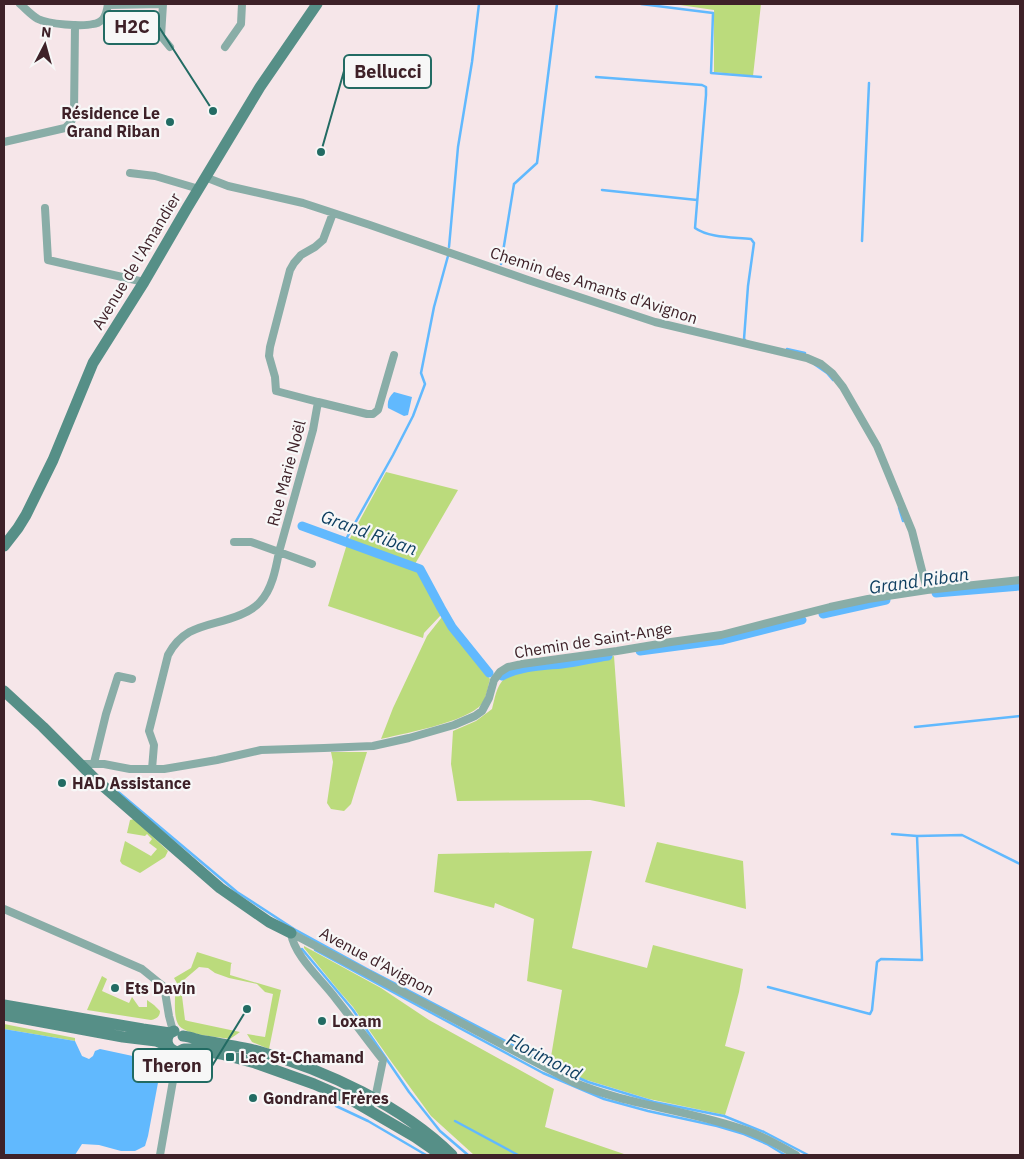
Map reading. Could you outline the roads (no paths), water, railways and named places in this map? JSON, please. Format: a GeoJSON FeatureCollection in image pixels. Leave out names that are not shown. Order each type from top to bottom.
{"type":"FeatureCollection","features":[{"type":"Feature","properties":{"kind":"main road","name":"Avenue de l'Amandier"},"geometry":{"type":"LineString","coordinates":[[4,546],[26,515],[56,454],[94,363],[260,87],[317,4]]}},
{"type":"Feature","properties":{"kind":"main road","name":"Avenue d'Avignon"},"geometry":{"type":"LineString","coordinates":[[4,691],[122,804],[220,888],[269,922],[291,933]]}},
{"type":"Feature","properties":{"kind":"main road"},"geometry":{"type":"LineString","coordinates":[[4,1005],[176,1033],[287,1060],[312,1069],[374,1098],[413,1123],[447,1154]]}},
{"type":"Feature","properties":{"kind":"main road"},"geometry":{"type":"LineString","coordinates":[[4,1015],[156,1042],[168,1046],[172,1050],[192,1049],[255,1063],[353,1101],[447,1154]]}},
{"type":"Feature","properties":{"kind":"main road"},"geometry":{"type":"LineString","coordinates":[[168,1046],[167,1039],[176,1033]]}},
{"type":"Feature","properties":{"kind":"main road"},"geometry":{"type":"LineString","coordinates":[[176,1033],[186,1043],[181,1050]]}},
{"type":"Feature","properties":{"kind":"street"},"geometry":{"type":"LineString","coordinates":[[20,4],[40,20],[48,23],[75,25],[92,25],[99,22],[107,13],[108,4],[163,4],[161,36],[170,47]]}},
{"type":"Feature","properties":{"kind":"street"},"geometry":{"type":"LineString","coordinates":[[225,47],[242,24],[242,4]]}},
{"type":"Feature","properties":{"kind":"street"},"geometry":{"type":"LineString","coordinates":[[4,142],[65,128],[71,122],[74,114],[75,25]]}},
{"type":"Feature","properties":{"kind":"street"},"geometry":{"type":"LineString","coordinates":[[130,173],[155,176],[199,189]]}},
{"type":"Feature","properties":{"kind":"street","name":"Chemin des Amants d'Avignon"},"geometry":{"type":"LineString","coordinates":[[206,178],[228,186],[303,204],[380,228],[655,322],[807,358],[821,364],[842,387],[877,446],[912,531],[927,590]]}},
{"type":"Feature","properties":{"kind":"street"},"geometry":{"type":"LineString","coordinates":[[44,208],[48,260],[144,282]]}},
{"type":"Feature","properties":{"kind":"street","name":"Rue Marie Noël"},"geometry":{"type":"LineString","coordinates":[[333,213],[323,240],[300,255],[290,270],[270,347],[269,356],[275,377],[276,391],[373,414],[378,410],[394,355]]}},
{"type":"Feature","properties":{"kind":"street","name":"Rue Marie Noël"},"geometry":{"type":"LineString","coordinates":[[152,768],[154,745],[149,732],[168,655],[173,646],[182,636],[197,628],[249,611],[261,602],[272,584],[313,430],[318,402]]}},
{"type":"Feature","properties":{"kind":"street","name":"Rue Marie Noël"},"geometry":{"type":"LineString","coordinates":[[234,542],[251,542],[279,552]]}},
{"type":"Feature","properties":{"kind":"street"},"geometry":{"type":"LineString","coordinates":[[279,552],[312,564]]}},
{"type":"Feature","properties":{"kind":"street","name":"Chemin de Saint-Ange"},"geometry":{"type":"LineString","coordinates":[[80,764],[94,763],[130,769],[164,769],[261,750],[373,746],[454,725],[475,716],[482,710],[489,698],[494,680],[500,672],[522,664],[721,635],[868,599],[927,590],[1020,580]]}},
{"type":"Feature","properties":{"kind":"street"},"geometry":{"type":"LineString","coordinates":[[94,763],[118,676],[132,679]]}},
{"type":"Feature","properties":{"kind":"street"},"geometry":{"type":"LineString","coordinates":[[4,909],[142,969],[163,986],[169,1016],[176,1033]]}},
{"type":"Feature","properties":{"kind":"street"},"geometry":{"type":"LineString","coordinates":[[291,933],[296,951],[335,997],[383,1060],[379,1082],[368,1110]]}},
{"type":"Feature","properties":{"kind":"street","name":"Avenue d'Avignon"},"geometry":{"type":"LineString","coordinates":[[291,933],[595,1092],[715,1121],[748,1131],[767,1138],[796,1155]]}},
{"type":"Feature","properties":{"kind":"street"},"geometry":{"type":"LineString","coordinates":[[160,1155],[181,1050]]}},
{"type":"Feature","properties":{"kind":"water"},"geometry":{"type":"Polygon","coordinates":[[[394,392],[412,397],[408,415],[404,416],[388,408],[389,399],[394,392]]]}},
{"type":"Feature","properties":{"kind":"water"},"geometry":{"type":"Polygon","coordinates":[[[4,1029],[75,1041],[82,1056],[89,1059],[95,1051],[100,1049],[156,1061],[160,1064],[145,1146],[135,1151],[121,1151],[99,1145],[82,1144],[75,1155],[4,1155],[4,1029]]]}},
{"type":"Feature","properties":{"kind":"waterway"},"geometry":{"type":"LineString","coordinates":[[449,247],[458,147],[472,62],[479,4]]}},
{"type":"Feature","properties":{"kind":"waterway"},"geometry":{"type":"LineString","coordinates":[[501,264],[514,184],[537,163],[557,4]]}},
{"type":"Feature","properties":{"kind":"waterway"},"geometry":{"type":"LineString","coordinates":[[641,4],[713,13],[711,73],[761,77]]}},
{"type":"Feature","properties":{"kind":"waterway"},"geometry":{"type":"LineString","coordinates":[[596,77],[702,85],[706,87],[695,228],[707,234],[751,239],[754,243],[748,286],[745,340]]}},
{"type":"Feature","properties":{"kind":"waterway"},"geometry":{"type":"LineString","coordinates":[[862,241],[869,83]]}},
{"type":"Feature","properties":{"kind":"waterway"},"geometry":{"type":"LineString","coordinates":[[602,190],[697,200]]}},
{"type":"Feature","properties":{"kind":"waterway"},"geometry":{"type":"LineString","coordinates":[[345,541],[413,416],[425,384],[421,373],[434,307],[448,256]]}},
{"type":"Feature","properties":{"kind":"waterway"},"geometry":{"type":"LineString","coordinates":[[787,349],[805,353]]}},
{"type":"Feature","properties":{"kind":"waterway"},"geometry":{"type":"LineString","coordinates":[[814,364],[833,380]]}},
{"type":"Feature","properties":{"kind":"waterway"},"geometry":{"type":"LineString","coordinates":[[899,508],[903,521]]}},
{"type":"Feature","properties":{"kind":"waterway","name":"Grand Riban"},"geometry":{"type":"LineString","coordinates":[[302,526],[420,569],[452,627],[489,673]]}},
{"type":"Feature","properties":{"kind":"waterway","name":"Grand Riban"},"geometry":{"type":"LineString","coordinates":[[936,593],[1020,586]]}},
{"type":"Feature","properties":{"kind":"waterway","name":"Grand Riban"},"geometry":{"type":"LineString","coordinates":[[823,614],[886,600]]}},
{"type":"Feature","properties":{"kind":"waterway","name":"Grand Riban"},"geometry":{"type":"LineString","coordinates":[[640,651],[723,640],[802,620]]}},
{"type":"Feature","properties":{"kind":"waterway","name":"Grand Riban"},"geometry":{"type":"LineString","coordinates":[[502,676],[524,668],[608,656]]}},
{"type":"Feature","properties":{"kind":"waterway"},"geometry":{"type":"LineString","coordinates":[[915,727],[1020,716]]}},
{"type":"Feature","properties":{"kind":"waterway"},"geometry":{"type":"LineString","coordinates":[[110,785],[237,892],[294,929],[367,969],[567,1073],[588,1082],[654,1102],[724,1116],[764,1132],[808,1155]]}},
{"type":"Feature","properties":{"kind":"waterway"},"geometry":{"type":"LineString","coordinates":[[892,834],[917,836],[962,835],[1020,864]]}},
{"type":"Feature","properties":{"kind":"waterway"},"geometry":{"type":"LineString","coordinates":[[768,987],[870,1014],[877,962],[881,959],[922,960],[917,836]]}},
{"type":"Feature","properties":{"kind":"waterway"},"geometry":{"type":"LineString","coordinates":[[302,949],[353,1010],[409,1092],[440,1131],[468,1155]]}},
{"type":"Feature","properties":{"kind":"waterway","name":"Florimond"},"geometry":{"type":"LineString","coordinates":[[315,950],[543,1073],[604,1099],[744,1134],[767,1144],[785,1155]]}},
{"type":"Feature","properties":{"kind":"waterway"},"geometry":{"type":"LineString","coordinates":[[336,1106],[368,1121],[426,1155]]}},
{"type":"Feature","properties":{"kind":"waterway"},"geometry":{"type":"LineString","coordinates":[[455,1121],[518,1155]]}},
{"type":"Feature","properties":{"kind":"place","name":"H2C"},"geometry":{"type":"Point","coordinates":[213,111]}},
{"type":"Feature","properties":{"kind":"place","name":"Résidence Le Grand Riban"},"geometry":{"type":"Point","coordinates":[170,122]}},
{"type":"Feature","properties":{"kind":"place","name":"Bellucci"},"geometry":{"type":"Point","coordinates":[321,152]}},
{"type":"Feature","properties":{"kind":"place","name":"HAD Assistance"},"geometry":{"type":"Point","coordinates":[62,783]}},
{"type":"Feature","properties":{"kind":"place","name":"Ets Davin"},"geometry":{"type":"Point","coordinates":[115,988]}},
{"type":"Feature","properties":{"kind":"place","name":"Theron"},"geometry":{"type":"Point","coordinates":[247,1009]}},
{"type":"Feature","properties":{"kind":"place","name":"Loxam"},"geometry":{"type":"Point","coordinates":[322,1021]}},
{"type":"Feature","properties":{"kind":"place","name":"Lac St-Chamand"},"geometry":{"type":"Point","coordinates":[230,1057]}},
{"type":"Feature","properties":{"kind":"place","name":"Gondrand Frères"},"geometry":{"type":"Point","coordinates":[253,1098]}}]}
